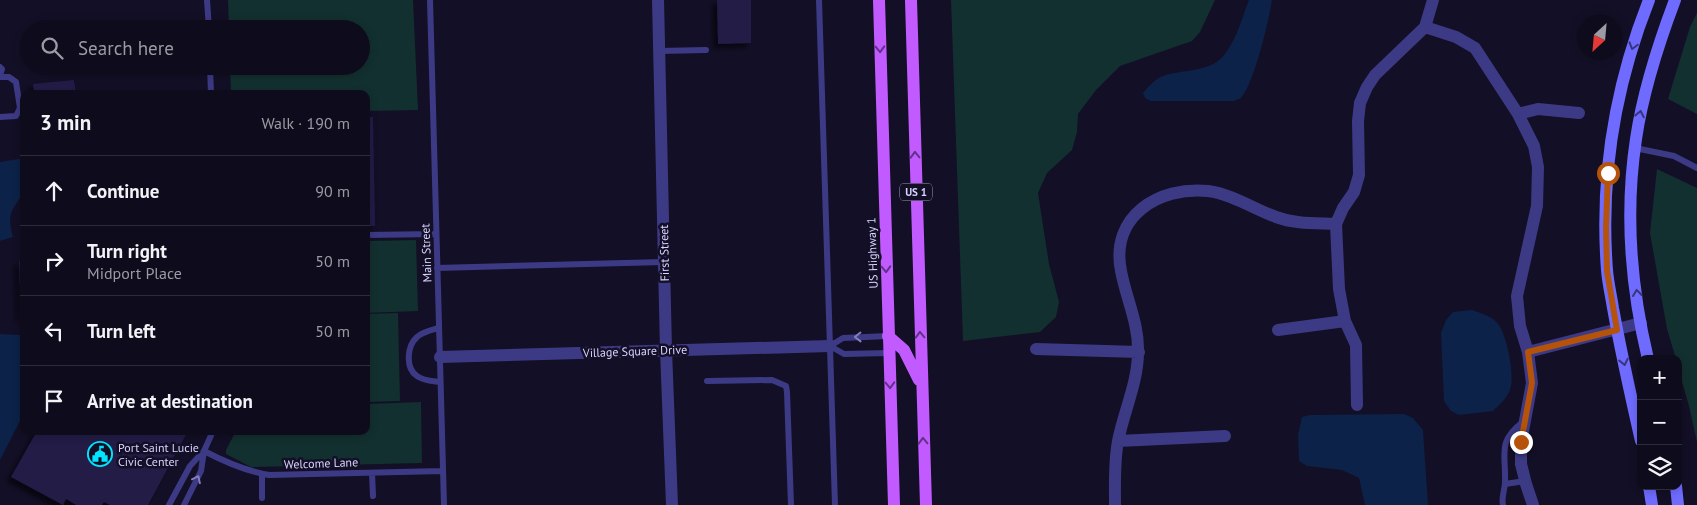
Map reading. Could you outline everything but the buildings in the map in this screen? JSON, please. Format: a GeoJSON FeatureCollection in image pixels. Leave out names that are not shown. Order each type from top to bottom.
{"type":"FeatureCollection","features":[{"type":"Feature","properties":{"kind":"main road","name":"US Highway 1"},"geometry":{"type":"LineString","coordinates":[[878,0],[894,505]]}},
{"type":"Feature","properties":{"kind":"main road","name":"US 1"},"geometry":{"type":"LineString","coordinates":[[911,0],[926,505]]}},
{"type":"Feature","properties":{"kind":"main road"},"geometry":{"type":"LineString","coordinates":[[1637,422],[1617,330],[1607,271],[1606,228],[1612,129],[1620,89],[1638,28],[1649,0]]}},
{"type":"Feature","properties":{"kind":"main road"},"geometry":{"type":"LineString","coordinates":[[1647,355],[1636,294],[1630,231],[1635,148],[1643,100],[1660,40],[1675,0]]}},
{"type":"Feature","properties":{"kind":"main road"},"geometry":{"type":"LineString","coordinates":[[888,336],[904,350],[921,384]]}},
{"type":"Feature","properties":{"kind":"main road"},"geometry":{"type":"LineString","coordinates":[[1650,490],[1652,505]]}},
{"type":"Feature","properties":{"kind":"main road"},"geometry":{"type":"LineString","coordinates":[[1676,490],[1678,505]]}},
{"type":"Feature","properties":{"kind":"street","name":"First Street"},"geometry":{"type":"LineString","coordinates":[[658,0],[666,350],[672,505]]}},
{"type":"Feature","properties":{"kind":"street"},"geometry":{"type":"LineString","coordinates":[[1358,404],[1356,345],[1345,321],[1339,290],[1336,224],[1343,208],[1354,192],[1359,175],[1358,121],[1360,103],[1375,75],[1425,28],[1433,0]]}},
{"type":"Feature","properties":{"kind":"street"},"geometry":{"type":"LineString","coordinates":[[1425,28],[1456,37],[1475,48],[1518,114],[1534,146],[1539,180],[1537,206],[1517,296],[1520,326],[1528,352],[1532,383],[1521,442],[1521,464],[1533,505]]}},
{"type":"Feature","properties":{"kind":"street"},"geometry":{"type":"LineString","coordinates":[[1518,114],[1538,109],[1579,113]]}},
{"type":"Feature","properties":{"kind":"street"},"geometry":{"type":"LineString","coordinates":[[1115,505],[1118,441],[1134,384],[1138,352],[1134,317],[1120,270],[1120,244],[1129,222],[1144,205],[1160,197],[1185,192],[1208,191],[1228,197],[1277,218],[1298,223],[1336,224]]}},
{"type":"Feature","properties":{"kind":"street"},"geometry":{"type":"LineString","coordinates":[[1278,330],[1345,321]]}},
{"type":"Feature","properties":{"kind":"street"},"geometry":{"type":"LineString","coordinates":[[1528,352],[1641,323]]}},
{"type":"Feature","properties":{"kind":"street","name":"Village Square Drive"},"geometry":{"type":"LineString","coordinates":[[440,356],[830,346]]}},
{"type":"Feature","properties":{"kind":"street"},"geometry":{"type":"LineString","coordinates":[[1036,348],[1138,352]]}},
{"type":"Feature","properties":{"kind":"street"},"geometry":{"type":"LineString","coordinates":[[1118,441],[1225,436]]}},
{"type":"Feature","properties":{"kind":"lane"},"geometry":{"type":"LineString","coordinates":[[207,0],[208,20]]}},
{"type":"Feature","properties":{"kind":"lane","name":"Main Street"},"geometry":{"type":"LineString","coordinates":[[430,0],[444,505]]}},
{"type":"Feature","properties":{"kind":"lane"},"geometry":{"type":"LineString","coordinates":[[819,0],[835,505]]}},
{"type":"Feature","properties":{"kind":"lane"},"geometry":{"type":"LineString","coordinates":[[659,51],[706,50]]}},
{"type":"Feature","properties":{"kind":"lane"},"geometry":{"type":"LineString","coordinates":[[0,67],[2,69],[0,76],[8,77],[16,82],[20,108],[16,116],[0,117]]}},
{"type":"Feature","properties":{"kind":"lane"},"geometry":{"type":"LineString","coordinates":[[210,75],[211,90]]}},
{"type":"Feature","properties":{"kind":"lane"},"geometry":{"type":"LineString","coordinates":[[1635,148],[1674,156],[1697,168]]}},
{"type":"Feature","properties":{"kind":"lane"},"geometry":{"type":"LineString","coordinates":[[370,234],[436,234]]}},
{"type":"Feature","properties":{"kind":"lane"},"geometry":{"type":"LineString","coordinates":[[437,268],[664,262]]}},
{"type":"Feature","properties":{"kind":"lane"},"geometry":{"type":"LineString","coordinates":[[439,328],[415,338],[408,359],[411,370],[417,377],[440,382]]}},
{"type":"Feature","properties":{"kind":"lane","name":"Village Square Drive"},"geometry":{"type":"LineString","coordinates":[[888,336],[843,338],[830,346],[844,354],[889,352]]}},
{"type":"Feature","properties":{"kind":"lane"},"geometry":{"type":"LineString","coordinates":[[707,381],[772,380],[786,386],[788,392],[791,505]]}},
{"type":"Feature","properties":{"kind":"lane"},"geometry":{"type":"LineString","coordinates":[[1503,505],[1505,442],[1514,429],[1526,420]]}},
{"type":"Feature","properties":{"kind":"lane"},"geometry":{"type":"LineString","coordinates":[[184,505],[201,471],[204,451],[211,435]]}},
{"type":"Feature","properties":{"kind":"lane"},"geometry":{"type":"LineString","coordinates":[[169,505],[190,466],[204,451]]}},
{"type":"Feature","properties":{"kind":"lane","name":"Welcome Lane"},"geometry":{"type":"LineString","coordinates":[[204,451],[224,462],[252,473],[262,474],[443,471]]}},
{"type":"Feature","properties":{"kind":"lane"},"geometry":{"type":"LineString","coordinates":[[372,472],[373,496]]}},
{"type":"Feature","properties":{"kind":"lane"},"geometry":{"type":"LineString","coordinates":[[262,474],[262,498]]}},
{"type":"Feature","properties":{"kind":"lane"},"geometry":{"type":"LineString","coordinates":[[1505,484],[1525,481]]}},
{"type":"Feature","properties":{"kind":"green space"},"geometry":{"type":"Polygon","coordinates":[[[228,0],[413,0],[418,110],[370,111],[370,90],[231,90],[230,75],[370,75],[370,20],[229,20],[228,0]]]}},
{"type":"Feature","properties":{"kind":"green space"},"geometry":{"type":"Polygon","coordinates":[[[951,0],[1215,0],[1200,32],[1192,41],[1120,66],[1096,90],[1078,114],[1077,132],[1072,150],[1047,173],[1038,193],[1049,264],[1059,302],[1056,317],[1040,332],[963,341],[951,0]]]}},
{"type":"Feature","properties":{"kind":"green space"},"geometry":{"type":"Polygon","coordinates":[[[1697,13],[1697,114],[1668,99],[1690,27],[1697,13]]]}},
{"type":"Feature","properties":{"kind":"green space"},"geometry":{"type":"Polygon","coordinates":[[[1657,169],[1697,188],[1697,442],[1682,382],[1682,355],[1675,355],[1667,329],[1650,233],[1657,169]]]}},
{"type":"Feature","properties":{"kind":"green space"},"geometry":{"type":"Polygon","coordinates":[[[416,240],[418,311],[370,313],[370,241],[416,240]]]}},
{"type":"Feature","properties":{"kind":"green space"},"geometry":{"type":"Polygon","coordinates":[[[398,313],[400,401],[370,402],[370,314],[398,313]]]}},
{"type":"Feature","properties":{"kind":"green space"},"geometry":{"type":"Polygon","coordinates":[[[421,402],[422,463],[251,467],[226,454],[226,450],[234,435],[370,435],[370,404],[421,402]]]}},
{"type":"Feature","properties":{"kind":"water"},"geometry":{"type":"Polygon","coordinates":[[[1249,0],[1272,0],[1256,66],[1246,91],[1241,98],[1234,101],[1151,101],[1145,98],[1143,93],[1160,77],[1196,70],[1219,60],[1233,41],[1249,0]]]}},
{"type":"Feature","properties":{"kind":"water"},"geometry":{"type":"Polygon","coordinates":[[[20,159],[20,198],[10,216],[13,237],[0,241],[0,162],[20,159]]]}},
{"type":"Feature","properties":{"kind":"water"},"geometry":{"type":"Polygon","coordinates":[[[1472,310],[1487,316],[1499,325],[1507,346],[1512,380],[1506,397],[1493,411],[1459,415],[1451,411],[1444,401],[1441,333],[1446,320],[1453,312],[1472,310]]]}},
{"type":"Feature","properties":{"kind":"water"},"geometry":{"type":"Polygon","coordinates":[[[0,334],[20,335],[20,421],[0,460],[0,334]]]}},
{"type":"Feature","properties":{"kind":"water"},"geometry":{"type":"Polygon","coordinates":[[[1404,414],[1413,418],[1423,430],[1428,505],[1365,505],[1359,478],[1342,470],[1307,466],[1299,461],[1298,435],[1302,417],[1310,415],[1404,414]]]}},
{"type":"Feature","properties":{"kind":"place","name":"Port Saint Lucie Civic Center"},"geometry":{"type":"Point","coordinates":[100,454]}},
{"type":"Feature","properties":{"kind":"route"},"geometry":{"type":"LineString","coordinates":[[1521,442],[1532,383],[1528,352],[1617,330],[1607,271],[1608,173]]}}]}
